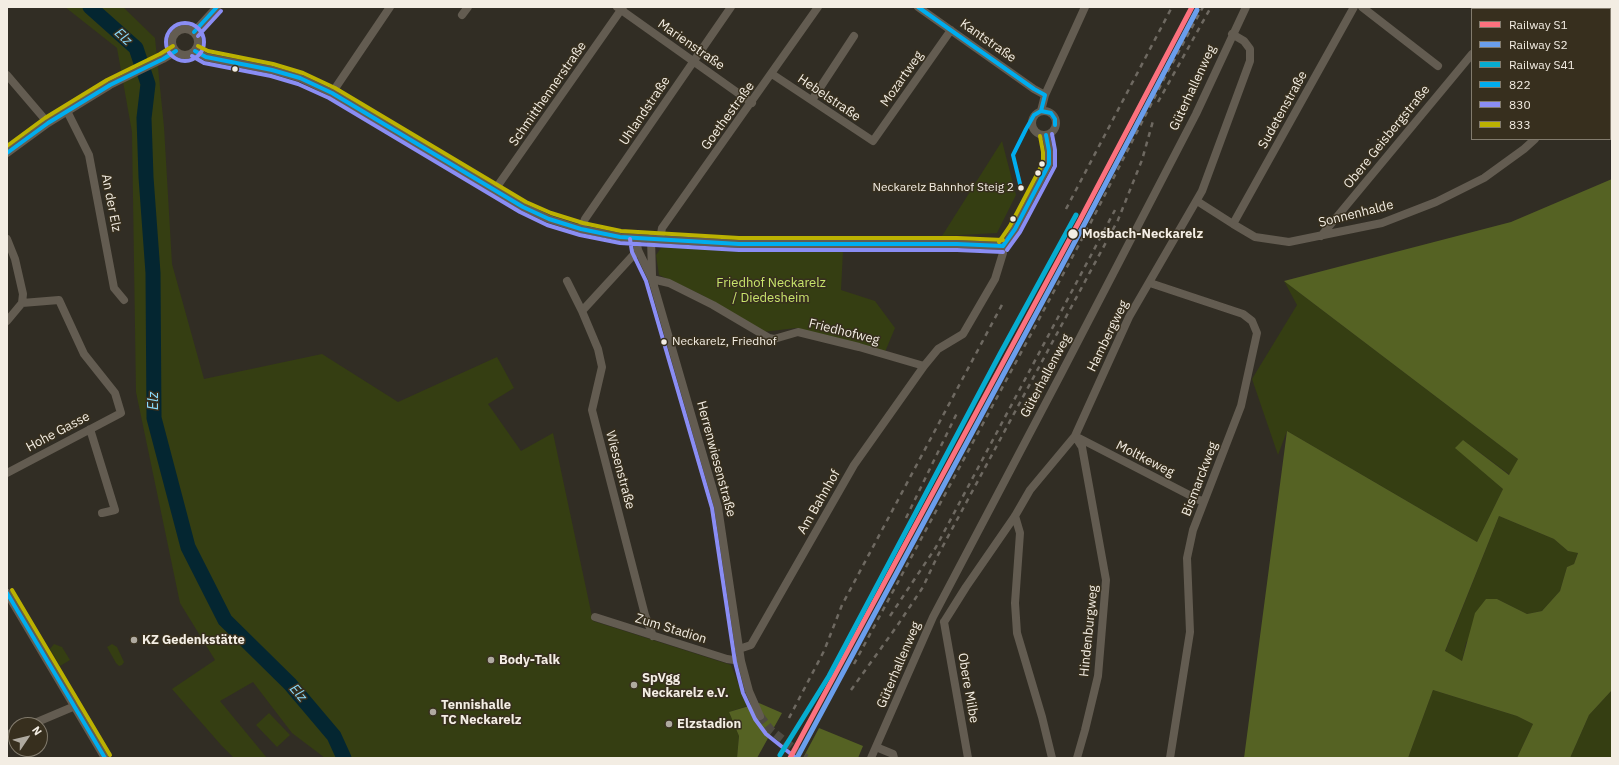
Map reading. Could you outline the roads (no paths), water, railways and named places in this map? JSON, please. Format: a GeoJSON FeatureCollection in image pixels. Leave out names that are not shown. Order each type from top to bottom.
{"type":"FeatureCollection","features":[{"type":"Feature","properties":{"kind":"street"},"geometry":{"type":"LineString","coordinates":[[194,32],[217,7]]}},
{"type":"Feature","properties":{"kind":"street"},"geometry":{"type":"LineString","coordinates":[[332,93],[390,7]]}},
{"type":"Feature","properties":{"kind":"street"},"geometry":{"type":"LineString","coordinates":[[462,14],[468,7]]}},
{"type":"Feature","properties":{"kind":"street","name":"Uhlandstraße"},"geometry":{"type":"LineString","coordinates":[[581,229],[586,219],[731,7]]}},
{"type":"Feature","properties":{"kind":"street","name":"Goethestraße"},"geometry":{"type":"LineString","coordinates":[[660,239],[662,228],[818,7]]}},
{"type":"Feature","properties":{"kind":"street","name":"Kantstraße"},"geometry":{"type":"LineString","coordinates":[[918,7],[1034,89],[1045,95]]}},
{"type":"Feature","properties":{"kind":"street"},"geometry":{"type":"LineString","coordinates":[[1042,111],[1045,95],[1084,7]]}},
{"type":"Feature","properties":{"kind":"street","name":"Güterhallenweg"},"geometry":{"type":"LineString","coordinates":[[871,758],[933,617],[1196,114],[1232,34],[1246,7]]}},
{"type":"Feature","properties":{"kind":"street","name":"Sudetenstraße"},"geometry":{"type":"LineString","coordinates":[[1232,224],[1354,7]]}},
{"type":"Feature","properties":{"kind":"street"},"geometry":{"type":"LineString","coordinates":[[1362,7],[1438,66]]}},
{"type":"Feature","properties":{"kind":"street","name":"Marienstraße"},"geometry":{"type":"LineString","coordinates":[[620,8],[752,102]]}},
{"type":"Feature","properties":{"kind":"street","name":"Schmitthennerstraße"},"geometry":{"type":"LineString","coordinates":[[494,191],[620,8]]}},
{"type":"Feature","properties":{"kind":"street"},"geometry":{"type":"LineString","coordinates":[[186,28],[194,32],[198,38],[196,51],[188,55],[183,55],[176,51],[172,43],[175,32],[186,28]]}},
{"type":"Feature","properties":{"kind":"street","name":"Mozartweg"},"geometry":{"type":"LineString","coordinates":[[873,141],[951,30]]}},
{"type":"Feature","properties":{"kind":"street","name":"Hambergweg"},"geometry":{"type":"LineString","coordinates":[[944,622],[1015,516],[1030,490],[1075,436],[1129,317],[1202,192],[1250,61],[1250,49],[1244,41],[1232,34]]}},
{"type":"Feature","properties":{"kind":"street"},"geometry":{"type":"LineString","coordinates":[[812,100],[854,36]]}},
{"type":"Feature","properties":{"kind":"street"},"geometry":{"type":"LineString","coordinates":[[7,152],[110,84],[163,59],[176,51]]}},
{"type":"Feature","properties":{"kind":"street"},"geometry":{"type":"LineString","coordinates":[[196,51],[206,57],[272,70],[300,78],[332,93],[494,191],[539,214],[581,229],[620,237],[739,244],[957,244],[1003,246],[1011,235],[1049,164],[1049,150],[1046,135]]}},
{"type":"Feature","properties":{"kind":"street","name":"Obere Geisbergstraße"},"geometry":{"type":"LineString","coordinates":[[1321,236],[1471,55]]}},
{"type":"Feature","properties":{"kind":"street","name":"Hebelstraße"},"geometry":{"type":"LineString","coordinates":[[772,74],[873,141]]}},
{"type":"Feature","properties":{"kind":"street"},"geometry":{"type":"LineString","coordinates":[[7,75],[48,124]]}},
{"type":"Feature","properties":{"kind":"street","name":"An der Elz"},"geometry":{"type":"LineString","coordinates":[[67,111],[89,154],[114,288],[124,300]]}},
{"type":"Feature","properties":{"kind":"street"},"geometry":{"type":"LineString","coordinates":[[1042,111],[1051,113],[1056,122],[1052,132],[1046,135],[1037,132],[1032,125],[1034,115],[1042,111]]}},
{"type":"Feature","properties":{"kind":"street","name":"Sonnenhalde"},"geometry":{"type":"LineString","coordinates":[[1197,201],[1232,224],[1255,236],[1290,242],[1382,223],[1436,202],[1484,178],[1534,140]]}},
{"type":"Feature","properties":{"kind":"street","name":"Herrenwiesenstraße"},"geometry":{"type":"LineString","coordinates":[[636,238],[638,250],[652,279],[718,506],[741,661],[749,691],[760,716]]}},
{"type":"Feature","properties":{"kind":"street","name":"Herrenwiesenstraße"},"geometry":{"type":"LineString","coordinates":[[651,238],[652,279]]}},
{"type":"Feature","properties":{"kind":"street"},"geometry":{"type":"LineString","coordinates":[[7,239],[15,259],[23,294],[22,303],[7,321]]}},
{"type":"Feature","properties":{"kind":"street","name":"Am Bahnhof"},"geometry":{"type":"LineString","coordinates":[[739,649],[751,645],[854,465],[924,366],[938,349],[963,334],[995,279],[1003,253],[1003,246]]}},
{"type":"Feature","properties":{"kind":"street"},"geometry":{"type":"LineString","coordinates":[[582,311],[638,250]]}},
{"type":"Feature","properties":{"kind":"street","name":"Friedhofweg"},"geometry":{"type":"LineString","coordinates":[[652,279],[675,286],[712,305],[769,338],[798,332],[859,347],[924,366]]}},
{"type":"Feature","properties":{"kind":"street","name":"Wiesenstraße"},"geometry":{"type":"LineString","coordinates":[[567,281],[582,311],[598,349],[602,367],[592,410],[643,608],[653,636]]}},
{"type":"Feature","properties":{"kind":"street","name":"Bismarckweg"},"geometry":{"type":"LineString","coordinates":[[1150,283],[1243,314],[1252,321],[1257,333],[1241,406],[1193,530],[1187,558],[1190,632],[1170,758]]}},
{"type":"Feature","properties":{"kind":"street","name":"Hohe Gasse"},"geometry":{"type":"LineString","coordinates":[[7,473],[121,413],[115,393],[84,354],[59,300],[22,303]]}},
{"type":"Feature","properties":{"kind":"street"},"geometry":{"type":"LineString","coordinates":[[90,429],[115,510],[102,513]]}},
{"type":"Feature","properties":{"kind":"street","name":"Moltkeweg"},"geometry":{"type":"LineString","coordinates":[[1075,436],[1199,500],[1204,501]]}},
{"type":"Feature","properties":{"kind":"street","name":"Hindenburgweg"},"geometry":{"type":"LineString","coordinates":[[1075,436],[1082,447],[1106,580],[1098,676],[1077,758]]}},
{"type":"Feature","properties":{"kind":"street"},"geometry":{"type":"LineString","coordinates":[[1015,516],[1020,533],[1015,603],[1017,633],[1042,717],[1052,758]]}},
{"type":"Feature","properties":{"kind":"street"},"geometry":{"type":"LineString","coordinates":[[7,593],[105,758]]}},
{"type":"Feature","properties":{"kind":"street","name":"Zum Stadion"},"geometry":{"type":"LineString","coordinates":[[594,617],[727,659],[741,661]]}},
{"type":"Feature","properties":{"kind":"street"},"geometry":{"type":"LineString","coordinates":[[933,617],[944,622]]}},
{"type":"Feature","properties":{"kind":"street","name":"Obere Milbe"},"geometry":{"type":"LineString","coordinates":[[944,622],[968,758]]}},
{"type":"Feature","properties":{"kind":"street"},"geometry":{"type":"LineString","coordinates":[[48,717],[75,706]]}},
{"type":"Feature","properties":{"kind":"street"},"geometry":{"type":"LineString","coordinates":[[876,747],[893,754],[894,758]]}},
{"type":"Feature","properties":{"kind":"waterway","name":"Elz"},"geometry":{"type":"LineString","coordinates":[[90,7],[136,48],[148,84],[144,118],[146,177],[153,273],[154,418],[188,547],[225,620],[290,684],[334,736],[344,758]]}},
{"type":"Feature","properties":{"kind":"tunnel"},"geometry":{"type":"LineString","coordinates":[[760,716],[771,730],[806,758]]}},
{"type":"Feature","properties":{"kind":"railway"},"geometry":{"type":"LineString","coordinates":[[1066,209],[1172,7]]}},
{"type":"Feature","properties":{"kind":"railway"},"geometry":{"type":"LineString","coordinates":[[854,664],[1090,224],[1166,75],[1203,7]]}},
{"type":"Feature","properties":{"kind":"railway"},"geometry":{"type":"LineString","coordinates":[[1158,102],[1211,7]]}},
{"type":"Feature","properties":{"kind":"railway"},"geometry":{"type":"LineString","coordinates":[[851,690],[923,587],[937,557],[1118,220],[1142,160],[1153,121]]}},
{"type":"Feature","properties":{"kind":"railway"},"geometry":{"type":"LineString","coordinates":[[890,616],[936,547],[1115,210]]}},
{"type":"Feature","properties":{"kind":"railway"},"geometry":{"type":"LineString","coordinates":[[789,718],[824,651],[842,605],[1004,301]]}},
{"type":"Feature","properties":{"kind":"railway"},"geometry":{"type":"LineString","coordinates":[[906,518],[957,413]]}},
{"type":"Feature","properties":{"kind":"rail line","name":"S1"},"geometry":{"type":"LineString","coordinates":[[790,758],[1081,218],[1192,7]]}},
{"type":"Feature","properties":{"kind":"rail line","name":"S2"},"geometry":{"type":"LineString","coordinates":[[797,758],[1086,221],[1197,10]]}},
{"type":"Feature","properties":{"kind":"rail line","name":"S41"},"geometry":{"type":"LineString","coordinates":[[780,755],[829,676],[1000,354],[1076,215]]}},
{"type":"Feature","properties":{"kind":"place","name":"Neckarelz Bahnhof Steig 2"},"geometry":{"type":"Point","coordinates":[1021,188]}},
{"type":"Feature","properties":{"kind":"place","name":"Mosbach-Neckarelz"},"geometry":{"type":"Point","coordinates":[1073,234]}},
{"type":"Feature","properties":{"kind":"place","name":"Neckarelz, Friedhof"},"geometry":{"type":"Point","coordinates":[664,342]}},
{"type":"Feature","properties":{"kind":"place","name":"KZ Gedenkstätte"},"geometry":{"type":"Point","coordinates":[134,640]}},
{"type":"Feature","properties":{"kind":"place","name":"Body-Talk"},"geometry":{"type":"Point","coordinates":[491,660]}},
{"type":"Feature","properties":{"kind":"place","name":"SpVgg Neckarelz e.V."},"geometry":{"type":"Point","coordinates":[634,685]}},
{"type":"Feature","properties":{"kind":"place","name":"Tennishalle TC Neckarelz"},"geometry":{"type":"Point","coordinates":[433,712]}},
{"type":"Feature","properties":{"kind":"place","name":"Elzstadion"},"geometry":{"type":"Point","coordinates":[669,724]}},
{"type":"Feature","properties":{"kind":"park label","name":"Friedhof Neckarelz / Diedesheim"},"geometry":{"type":"Point","coordinates":[771,290]}}]}
